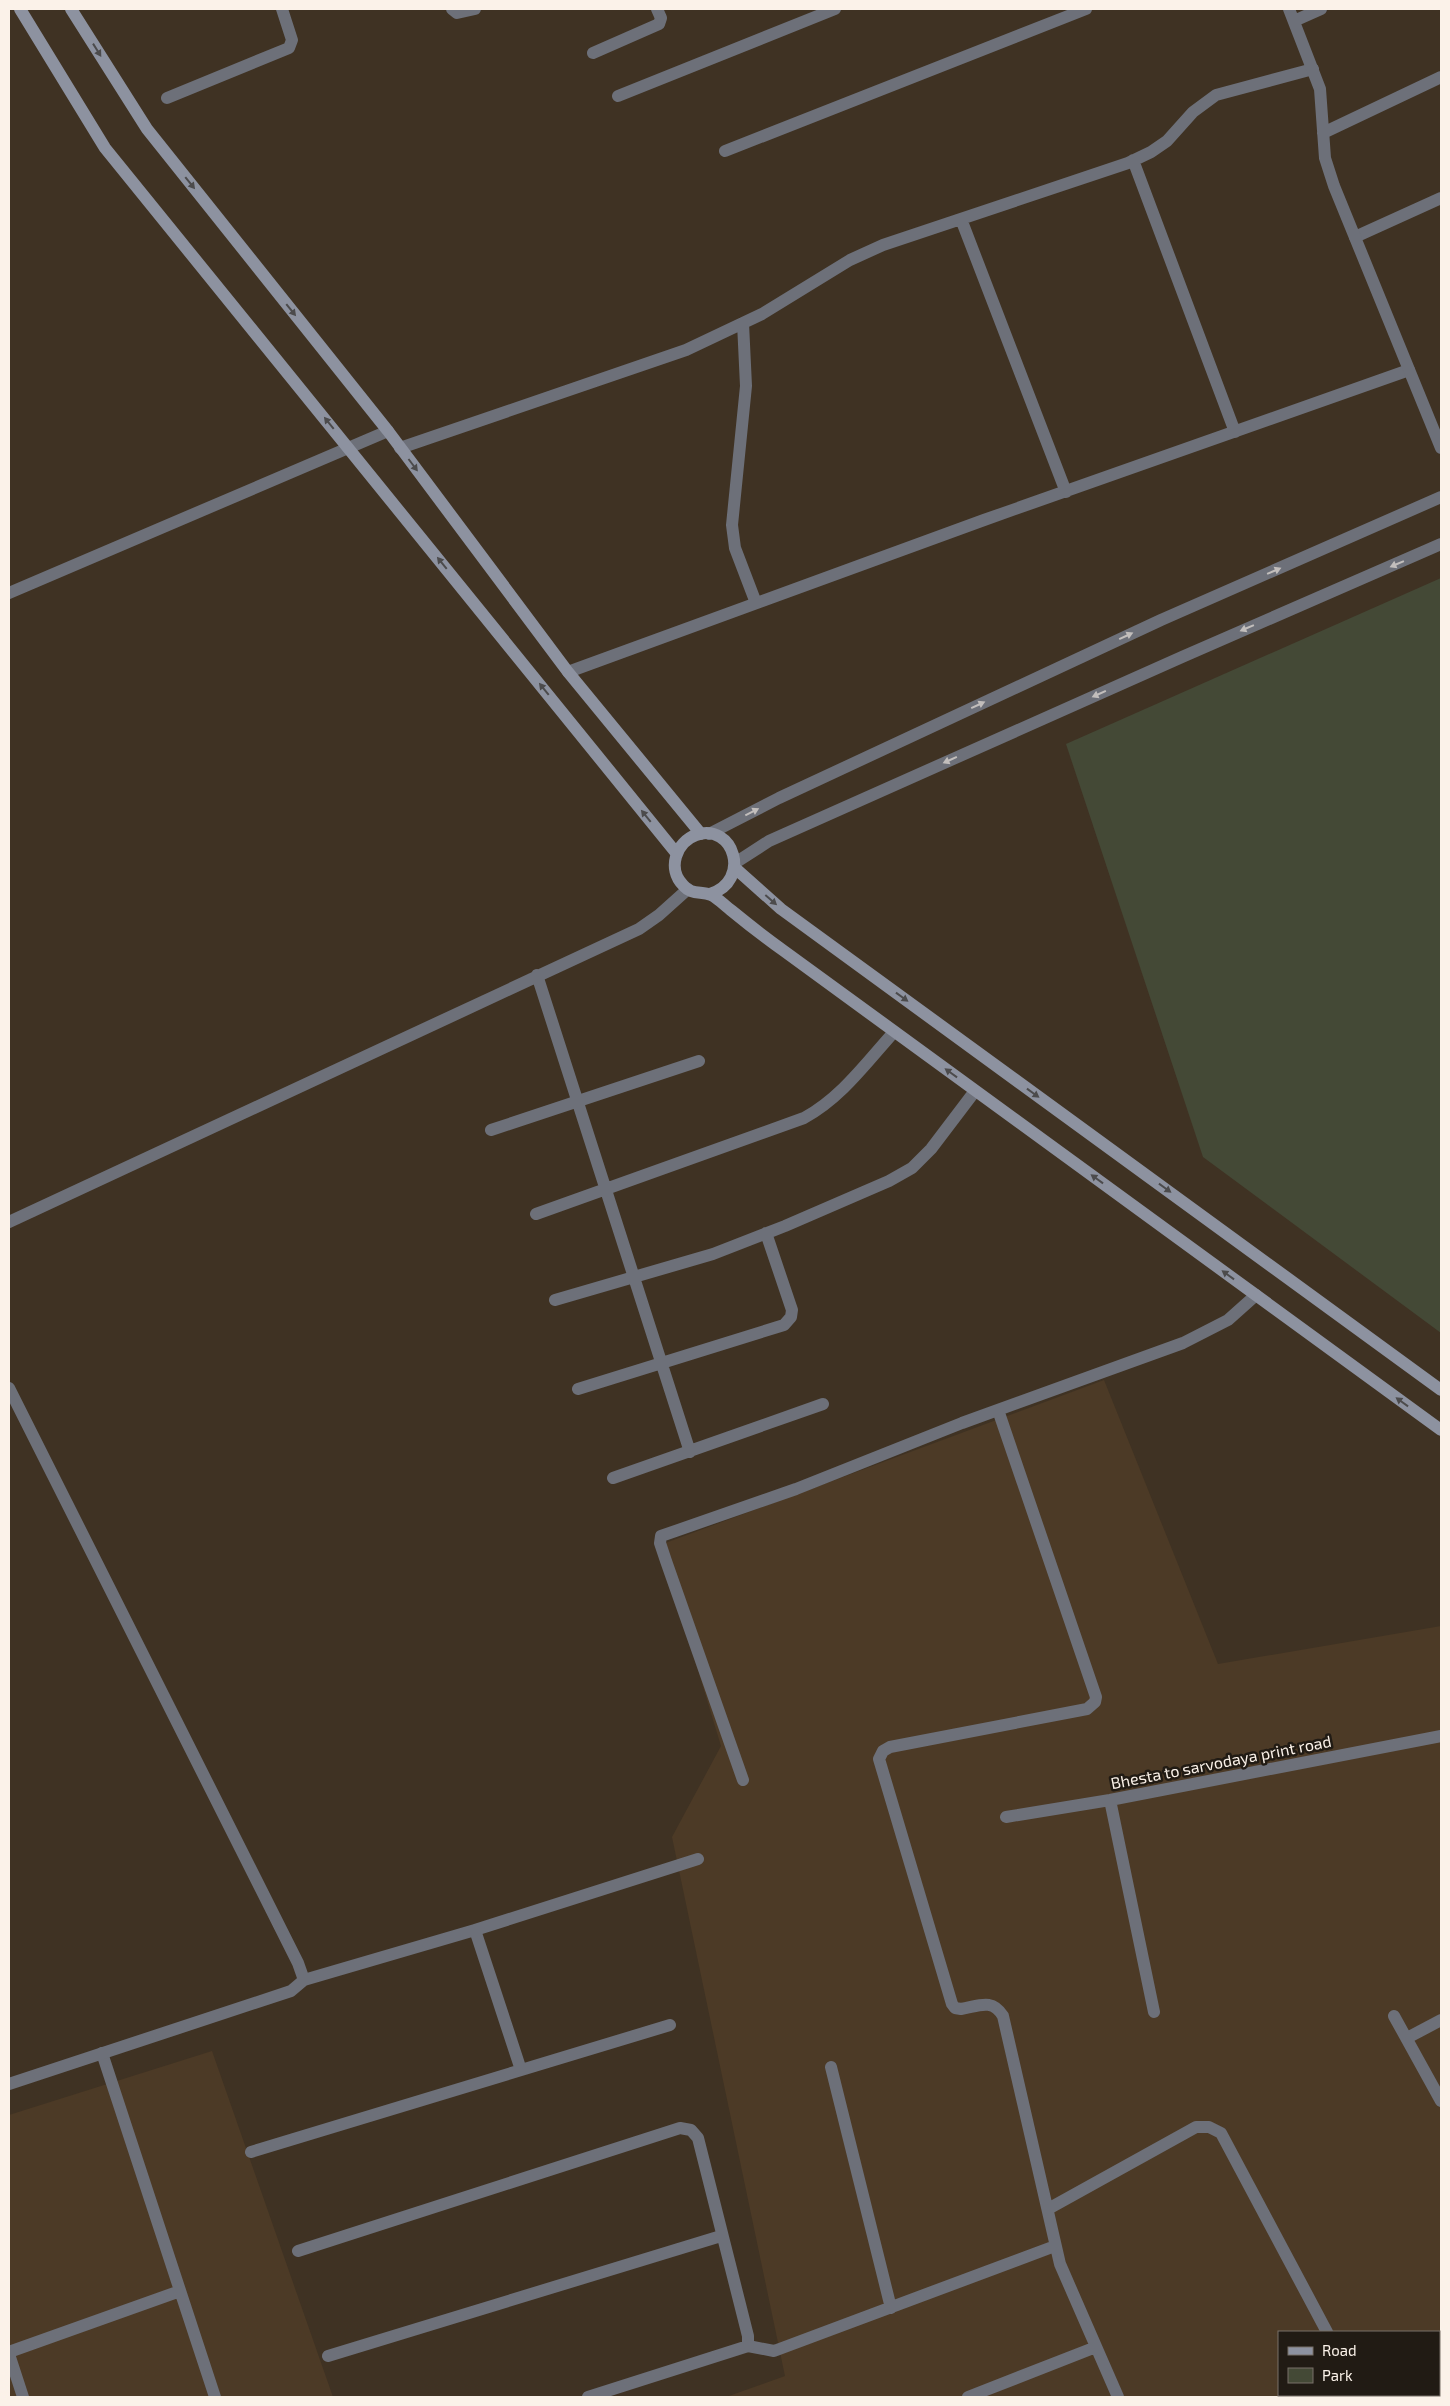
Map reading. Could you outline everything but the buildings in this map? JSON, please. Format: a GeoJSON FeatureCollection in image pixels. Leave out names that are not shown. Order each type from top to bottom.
{"type":"FeatureCollection","features":[{"type":"Feature","properties":{"kind":"main road"},"geometry":{"type":"LineString","coordinates":[[20,9],[105,148],[677,854]]}},
{"type":"Feature","properties":{"kind":"main road"},"geometry":{"type":"LineString","coordinates":[[71,9],[147,129],[388,431],[568,672],[705,834]]}},
{"type":"Feature","properties":{"kind":"main road"},"geometry":{"type":"LineString","coordinates":[[735,866],[727,885],[719,891],[710,894],[700,894],[683,886],[676,872],[675,858],[686,840],[705,834],[723,839],[731,849],[735,866],[781,909],[1441,1390]]}},
{"type":"Feature","properties":{"kind":"main road"},"geometry":{"type":"LineString","coordinates":[[710,894],[894,1032],[1441,1430]]}},
{"type":"Feature","properties":{"kind":"street"},"geometry":{"type":"LineString","coordinates":[[167,98],[289,48],[292,40],[282,9]]}},
{"type":"Feature","properties":{"kind":"street"},"geometry":{"type":"LineString","coordinates":[[452,9],[458,13],[475,9]]}},
{"type":"Feature","properties":{"kind":"street"},"geometry":{"type":"LineString","coordinates":[[593,53],[659,24],[661,18],[657,9]]}},
{"type":"Feature","properties":{"kind":"street"},"geometry":{"type":"LineString","coordinates":[[618,96],[835,9]]}},
{"type":"Feature","properties":{"kind":"street"},"geometry":{"type":"LineString","coordinates":[[725,151],[1086,9]]}},
{"type":"Feature","properties":{"kind":"street"},"geometry":{"type":"LineString","coordinates":[[1321,9],[1291,15],[1314,69],[1320,89],[1323,133],[1328,167],[1441,448]]}},
{"type":"Feature","properties":{"kind":"street"},"geometry":{"type":"LineString","coordinates":[[400,448],[686,350],[743,323],[850,260],[883,245],[1133,160],[1151,152],[1167,141],[1193,112],[1216,95],[1314,69]]}},
{"type":"Feature","properties":{"kind":"street"},"geometry":{"type":"LineString","coordinates":[[1323,133],[1441,78]]}},
{"type":"Feature","properties":{"kind":"street"},"geometry":{"type":"LineString","coordinates":[[1133,160],[1235,432]]}},
{"type":"Feature","properties":{"kind":"street"},"geometry":{"type":"LineString","coordinates":[[1355,237],[1441,198]]}},
{"type":"Feature","properties":{"kind":"street"},"geometry":{"type":"LineString","coordinates":[[961,219],[1066,492]]}},
{"type":"Feature","properties":{"kind":"street"},"geometry":{"type":"LineString","coordinates":[[743,323],[746,386],[732,525],[735,548],[756,603]]}},
{"type":"Feature","properties":{"kind":"street"},"geometry":{"type":"LineString","coordinates":[[568,672],[1409,370]]}},
{"type":"Feature","properties":{"kind":"street"},"geometry":{"type":"LineString","coordinates":[[9,593],[350,449],[388,431]]}},
{"type":"Feature","properties":{"kind":"street"},"geometry":{"type":"LineString","coordinates":[[705,834],[1161,620],[1441,497]]}},
{"type":"Feature","properties":{"kind":"street"},"geometry":{"type":"LineString","coordinates":[[735,866],[769,841],[1441,544]]}},
{"type":"Feature","properties":{"kind":"street"},"geometry":{"type":"LineString","coordinates":[[9,1222],[639,928],[659,915],[688,889]]}},
{"type":"Feature","properties":{"kind":"street"},"geometry":{"type":"LineString","coordinates":[[537,976],[690,1452]]}},
{"type":"Feature","properties":{"kind":"street"},"geometry":{"type":"LineString","coordinates":[[536,1214],[804,1118],[823,1108],[839,1094],[894,1032]]}},
{"type":"Feature","properties":{"kind":"street"},"geometry":{"type":"LineString","coordinates":[[491,1130],[578,1103],[699,1061]]}},
{"type":"Feature","properties":{"kind":"street"},"geometry":{"type":"LineString","coordinates":[[555,1300],[714,1254],[766,1234],[889,1181],[912,1168],[931,1149],[975,1091]]}},
{"type":"Feature","properties":{"kind":"street"},"geometry":{"type":"LineString","coordinates":[[578,1389],[784,1325],[789,1321],[792,1310],[766,1234]]}},
{"type":"Feature","properties":{"kind":"street"},"geometry":{"type":"LineString","coordinates":[[743,1780],[666,1561],[660,1543],[661,1536],[796,1489],[998,1410],[1191,1340],[1228,1320],[1256,1295]]}},
{"type":"Feature","properties":{"kind":"street"},"geometry":{"type":"LineString","coordinates":[[9,1388],[298,1963],[304,1980]]}},
{"type":"Feature","properties":{"kind":"street"},"geometry":{"type":"LineString","coordinates":[[613,1478],[823,1404]]}},
{"type":"Feature","properties":{"kind":"street"},"geometry":{"type":"LineString","coordinates":[[998,1410],[1096,1697],[1095,1702],[1087,1709],[890,1747],[882,1751],[879,1758],[952,2004],[960,2009],[991,2004],[997,2006],[1003,2016],[1060,2264],[1118,2397]]}},
{"type":"Feature","properties":{"kind":"street","name":"Bhesta to sarvodaya print road"},"geometry":{"type":"LineString","coordinates":[[1006,1817],[1110,1800],[1441,1736]]}},
{"type":"Feature","properties":{"kind":"street"},"geometry":{"type":"LineString","coordinates":[[1110,1800],[1154,2012]]}},
{"type":"Feature","properties":{"kind":"street"},"geometry":{"type":"LineString","coordinates":[[9,2084],[291,1991],[304,1980],[475,1930],[698,1859]]}},
{"type":"Feature","properties":{"kind":"street"},"geometry":{"type":"LineString","coordinates":[[475,1930],[521,2070]]}},
{"type":"Feature","properties":{"kind":"street"},"geometry":{"type":"LineString","coordinates":[[1394,2016],[1441,2101]]}},
{"type":"Feature","properties":{"kind":"street"},"geometry":{"type":"LineString","coordinates":[[1407,2038],[1441,2020]]}},
{"type":"Feature","properties":{"kind":"street"},"geometry":{"type":"LineString","coordinates":[[251,2152],[670,2025]]}},
{"type":"Feature","properties":{"kind":"street"},"geometry":{"type":"LineString","coordinates":[[102,2053],[215,2397]]}},
{"type":"Feature","properties":{"kind":"street"},"geometry":{"type":"LineString","coordinates":[[831,2067],[891,2308]]}},
{"type":"Feature","properties":{"kind":"street"},"geometry":{"type":"LineString","coordinates":[[1048,2209],[1196,2127],[1209,2127],[1220,2133],[1326,2331]]}},
{"type":"Feature","properties":{"kind":"street"},"geometry":{"type":"LineString","coordinates":[[298,2251],[680,2128],[691,2130],[698,2138],[748,2336],[748,2346]]}},
{"type":"Feature","properties":{"kind":"street"},"geometry":{"type":"LineString","coordinates":[[328,2356],[722,2236]]}},
{"type":"Feature","properties":{"kind":"street"},"geometry":{"type":"LineString","coordinates":[[588,2397],[748,2346],[774,2351],[1055,2246]]}},
{"type":"Feature","properties":{"kind":"street"},"geometry":{"type":"LineString","coordinates":[[23,2397],[9,2353],[180,2291]]}},
{"type":"Feature","properties":{"kind":"street"},"geometry":{"type":"LineString","coordinates":[[968,2397],[1096,2348]]}},
{"type":"Feature","properties":{"kind":"shaded area"},"geometry":{"type":"Polygon","coordinates":[[[1104,1380],[1218,1664],[1441,1626],[1440,2392],[1440,2331],[1278,2331],[1278,2396],[1434,2396],[726,2397],[785,2376],[672,1837],[721,1746],[660,1545],[1104,1380]]]}},
{"type":"Feature","properties":{"kind":"shaded area"},"geometry":{"type":"Polygon","coordinates":[[[212,2051],[333,2397],[9,2397],[9,2115],[212,2051]]]}},
{"type":"Feature","properties":{"kind":"green space"},"geometry":{"type":"Polygon","coordinates":[[[1441,578],[1441,1333],[1203,1157],[1066,744],[1441,578]]]}}]}
